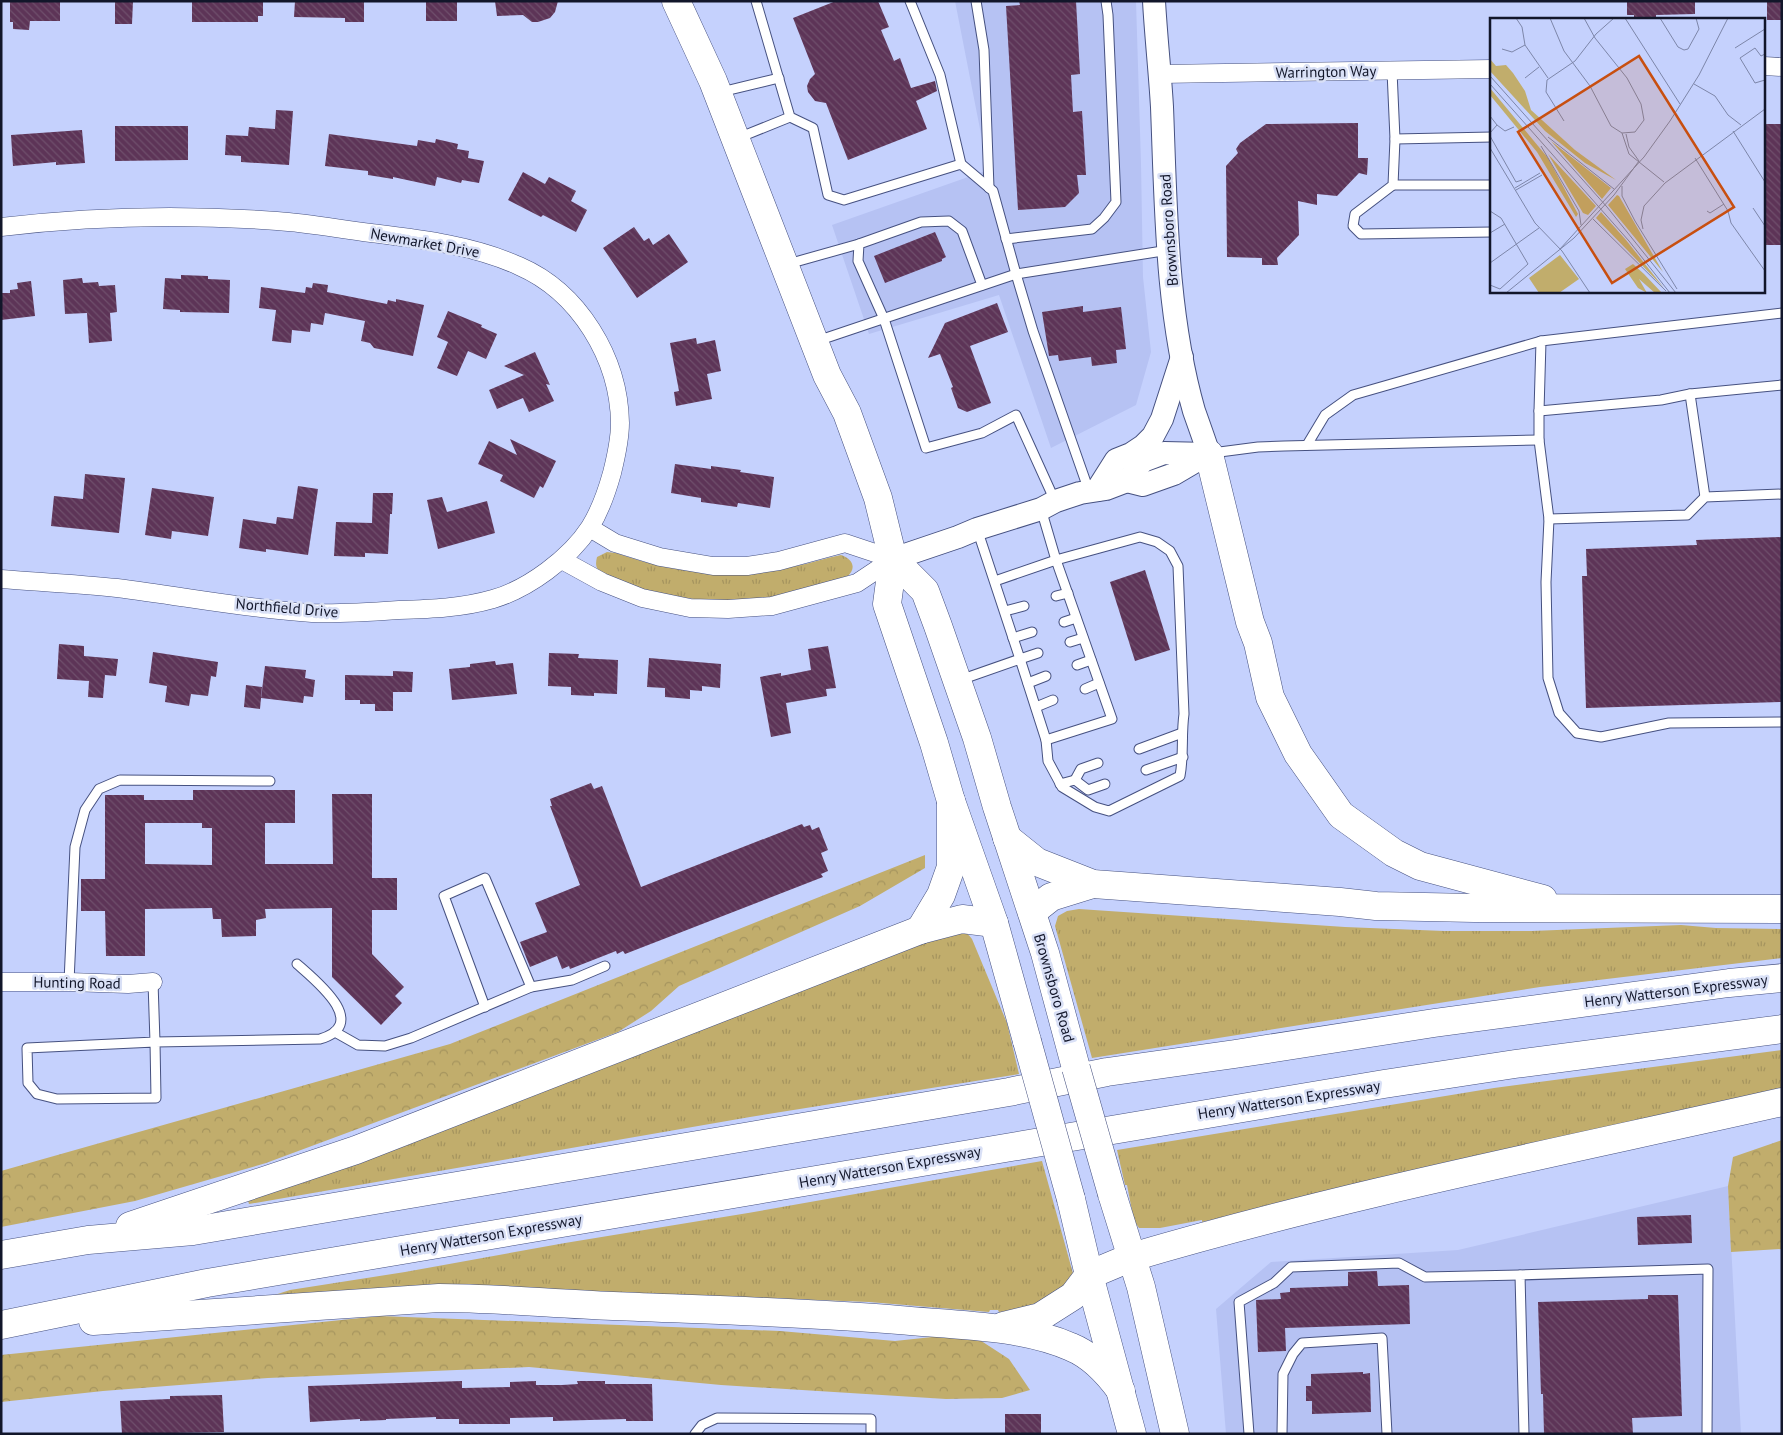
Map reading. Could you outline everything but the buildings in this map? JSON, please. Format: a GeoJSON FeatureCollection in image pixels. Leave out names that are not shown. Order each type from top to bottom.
{"type":"FeatureCollection","features":[{"type":"Feature","properties":{"kind":"main road"},"geometry":{"type":"LineString","coordinates":[[676,1],[736,139],[827,375],[847,413],[878,498],[893,559],[887,604],[934,743],[951,801],[994,923],[1132,1434]]}},
{"type":"Feature","properties":{"kind":"main road"},"geometry":{"type":"LineString","coordinates":[[1209,454],[1250,622],[1258,643],[1270,698],[1298,754],[1341,816],[1394,853],[1420,866],[1583,909]]}},
{"type":"Feature","properties":{"kind":"main road","name":"Brownsboro Road"},"geometry":{"type":"LineString","coordinates":[[893,559],[925,591],[977,738],[1045,954],[1112,1194],[1141,1287],[1175,1434]]}},
{"type":"Feature","properties":{"kind":"main road"},"geometry":{"type":"LineString","coordinates":[[920,930],[941,895],[951,867],[951,801]]}},
{"type":"Feature","properties":{"kind":"main road"},"geometry":{"type":"LineString","coordinates":[[1007,838],[1036,862],[1093,884],[1376,906],[1782,909]]}},
{"type":"Feature","properties":{"kind":"main road"},"geometry":{"type":"LineString","coordinates":[[88,1240],[356,1150],[920,930],[962,919],[994,923],[1032,912],[1051,897],[1093,884]]}},
{"type":"Feature","properties":{"kind":"main road","name":"Henry Watterson Expressway"},"geometry":{"type":"LineString","coordinates":[[1,1255],[88,1240],[193,1231],[1009,1092],[1107,1072],[1434,1023],[1729,983],[1782,978]]}},
{"type":"Feature","properties":{"kind":"main road","name":"Henry Watterson Expressway"},"geometry":{"type":"LineString","coordinates":[[1,1326],[207,1283],[1326,1094],[1515,1064],[1782,1029]]}},
{"type":"Feature","properties":{"kind":"main road"},"geometry":{"type":"LineString","coordinates":[[994,1329],[1040,1317],[1073,1296],[1089,1276],[1132,1257],[1202,1236],[1402,1187],[1782,1102]]}},
{"type":"Feature","properties":{"kind":"main road"},"geometry":{"type":"LineString","coordinates":[[1,1326],[439,1298],[496,1298],[612,1306],[834,1315],[994,1329],[1038,1336],[1071,1347],[1093,1361],[1111,1377],[1121,1391]]}},
{"type":"Feature","properties":{"kind":"street","name":"Brownsboro Road"},"geometry":{"type":"LineString","coordinates":[[1154,1],[1174,303],[1182,356],[1194,411],[1209,454]]}},
{"type":"Feature","properties":{"kind":"street"},"geometry":{"type":"LineString","coordinates":[[1766,66],[1782,67]]}},
{"type":"Feature","properties":{"kind":"street","name":"Warrington Way"},"geometry":{"type":"LineString","coordinates":[[1160,74],[1490,69]]}},
{"type":"Feature","properties":{"kind":"street","name":"Newmarket Drive"},"geometry":{"type":"LineString","coordinates":[[1,227],[45,222],[119,218],[209,217],[282,221],[452,245],[481,252],[519,266],[551,286],[566,299],[586,322],[604,353],[615,387],[620,422],[619,440],[612,474],[590,528],[576,545]]}},
{"type":"Feature","properties":{"kind":"street"},"geometry":{"type":"LineString","coordinates":[[1093,491],[1116,460],[1131,454],[1153,436],[1162,418],[1182,356]]}},
{"type":"Feature","properties":{"kind":"street"},"geometry":{"type":"LineString","coordinates":[[562,560],[602,582],[642,598],[690,608],[728,609],[772,606],[857,583],[893,559],[958,537],[977,528],[1127,481],[1143,485],[1174,474],[1209,454]]}},
{"type":"Feature","properties":{"kind":"street"},"geometry":{"type":"LineString","coordinates":[[590,528],[615,543],[660,557],[713,566],[747,566],[779,561],[845,543],[893,559]]}},
{"type":"Feature","properties":{"kind":"street","name":"Northfield Drive"},"geometry":{"type":"LineString","coordinates":[[1,579],[115,588],[273,609],[310,612],[347,613],[444,608],[495,598],[517,590],[562,560],[576,545]]}},
{"type":"Feature","properties":{"kind":"street","name":"Hunting Road"},"geometry":{"type":"LineString","coordinates":[[1,982],[128,984],[153,982]]}},
{"type":"Feature","properties":{"kind":"lane"},"geometry":{"type":"LineString","coordinates":[[756,1],[790,117]]}},
{"type":"Feature","properties":{"kind":"lane"},"geometry":{"type":"LineString","coordinates":[[910,1],[940,75],[961,164],[993,191],[1033,331],[1093,491]]}},
{"type":"Feature","properties":{"kind":"lane"},"geometry":{"type":"LineString","coordinates":[[976,1],[984,50],[989,188]]}},
{"type":"Feature","properties":{"kind":"lane"},"geometry":{"type":"LineString","coordinates":[[1006,239],[1092,229],[1104,218],[1116,202],[1106,1]]}},
{"type":"Feature","properties":{"kind":"lane"},"geometry":{"type":"LineString","coordinates":[[1392,71],[1395,139],[1393,185]]}},
{"type":"Feature","properties":{"kind":"lane"},"geometry":{"type":"LineString","coordinates":[[717,93],[779,78]]}},
{"type":"Feature","properties":{"kind":"lane"},"geometry":{"type":"LineString","coordinates":[[736,139],[790,117],[814,128],[828,195],[844,200],[961,164]]}},
{"type":"Feature","properties":{"kind":"lane"},"geometry":{"type":"LineString","coordinates":[[1395,139],[1490,137]]}},
{"type":"Feature","properties":{"kind":"lane"},"geometry":{"type":"LineString","coordinates":[[1490,185],[1393,185],[1355,214],[1353,226],[1360,234],[1490,232]]}},
{"type":"Feature","properties":{"kind":"lane"},"geometry":{"type":"LineString","coordinates":[[785,265],[859,244],[921,222],[949,220],[962,231],[982,285]]}},
{"type":"Feature","properties":{"kind":"lane"},"geometry":{"type":"LineString","coordinates":[[859,244],[858,261],[884,318],[926,448],[982,433],[1016,415],[1048,505],[1056,560],[1112,719],[1046,740]]}},
{"type":"Feature","properties":{"kind":"lane"},"geometry":{"type":"LineString","coordinates":[[814,342],[1016,274],[1169,250]]}},
{"type":"Feature","properties":{"kind":"lane"},"geometry":{"type":"LineString","coordinates":[[1306,445],[1325,415],[1353,395],[1542,340],[1782,313]]}},
{"type":"Feature","properties":{"kind":"lane"},"geometry":{"type":"LineString","coordinates":[[1542,340],[1539,440],[1549,520],[1546,582],[1548,678],[1559,713],[1577,733],[1601,736],[1669,723],[1782,722]]}},
{"type":"Feature","properties":{"kind":"lane"},"geometry":{"type":"LineString","coordinates":[[1539,411],[1661,400],[1690,394],[1782,385]]}},
{"type":"Feature","properties":{"kind":"lane"},"geometry":{"type":"LineString","coordinates":[[1690,394],[1705,497]]}},
{"type":"Feature","properties":{"kind":"lane"},"geometry":{"type":"LineString","coordinates":[[1209,454],[1258,447],[1539,440]]}},
{"type":"Feature","properties":{"kind":"lane"},"geometry":{"type":"LineString","coordinates":[[1549,520],[1687,515],[1705,497],[1782,494]]}},
{"type":"Feature","properties":{"kind":"lane"},"geometry":{"type":"LineString","coordinates":[[977,528],[1036,706],[1046,740],[1048,761],[1062,787],[1095,807],[1109,811],[1180,776],[1184,758],[1182,733],[1184,714],[1178,566],[1170,551],[1157,542],[1140,537],[1056,560],[995,580]]}},
{"type":"Feature","properties":{"kind":"lane"},"geometry":{"type":"LineString","coordinates":[[1056,596],[1068,593]]}},
{"type":"Feature","properties":{"kind":"lane"},"geometry":{"type":"LineString","coordinates":[[1004,611],[1024,606]]}},
{"type":"Feature","properties":{"kind":"lane"},"geometry":{"type":"LineString","coordinates":[[1064,622],[1076,618]]}},
{"type":"Feature","properties":{"kind":"lane"},"geometry":{"type":"LineString","coordinates":[[1013,638],[1032,632]]}},
{"type":"Feature","properties":{"kind":"lane"},"geometry":{"type":"LineString","coordinates":[[1070,642],[1083,638]]}},
{"type":"Feature","properties":{"kind":"lane"},"geometry":{"type":"LineString","coordinates":[[957,680],[1038,653]]}},
{"type":"Feature","properties":{"kind":"lane"},"geometry":{"type":"LineString","coordinates":[[1078,665],[1091,660]]}},
{"type":"Feature","properties":{"kind":"lane"},"geometry":{"type":"LineString","coordinates":[[1028,683],[1046,676]]}},
{"type":"Feature","properties":{"kind":"lane"},"geometry":{"type":"LineString","coordinates":[[1085,689],[1099,683]]}},
{"type":"Feature","properties":{"kind":"lane"},"geometry":{"type":"LineString","coordinates":[[1036,706],[1054,700]]}},
{"type":"Feature","properties":{"kind":"lane"},"geometry":{"type":"LineString","coordinates":[[1138,749],[1182,733]]}},
{"type":"Feature","properties":{"kind":"lane"},"geometry":{"type":"LineString","coordinates":[[1146,770],[1184,758]]}},
{"type":"Feature","properties":{"kind":"lane"},"geometry":{"type":"LineString","coordinates":[[1060,784],[1075,780],[1081,769],[1098,763]]}},
{"type":"Feature","properties":{"kind":"lane"},"geometry":{"type":"LineString","coordinates":[[69,982],[75,847],[85,810],[99,789],[120,780],[270,781]]}},
{"type":"Feature","properties":{"kind":"lane"},"geometry":{"type":"LineString","coordinates":[[1075,780],[1088,790],[1105,784]]}},
{"type":"Feature","properties":{"kind":"lane"},"geometry":{"type":"LineString","coordinates":[[485,1007],[444,896],[485,878],[531,987]]}},
{"type":"Feature","properties":{"kind":"lane"},"geometry":{"type":"LineString","coordinates":[[153,982],[155,1042],[156,1098],[57,1099],[37,1094],[28,1083],[27,1048],[155,1042],[320,1040],[328,1037],[335,1032],[341,1017],[337,1005],[325,989],[297,964]]}},
{"type":"Feature","properties":{"kind":"lane"},"geometry":{"type":"LineString","coordinates":[[335,1032],[358,1045],[385,1046],[411,1038],[531,987],[572,980],[605,966]]}},
{"type":"Feature","properties":{"kind":"lane"},"geometry":{"type":"LineString","coordinates":[[1249,1434],[1239,1302],[1274,1283],[1291,1267],[1399,1263],[1424,1277],[1708,1269],[1707,1434]]}},
{"type":"Feature","properties":{"kind":"lane"},"geometry":{"type":"LineString","coordinates":[[1520,1275],[1524,1434]]}},
{"type":"Feature","properties":{"kind":"lane"},"geometry":{"type":"LineString","coordinates":[[1282,1434],[1283,1374],[1293,1354],[1302,1343],[1382,1338],[1387,1434]]}},
{"type":"Feature","properties":{"kind":"lane"},"geometry":{"type":"LineString","coordinates":[[695,1434],[702,1425],[717,1418],[871,1419],[871,1434]]}},
{"type":"Feature","properties":{"kind":"shaded area"},"geometry":{"type":"Polygon","coordinates":[[[955,1],[1136,1],[1143,277],[1151,352],[1136,405],[1051,448],[999,295],[869,334],[832,225],[988,170],[955,1]]]}},
{"type":"Feature","properties":{"kind":"shaded area"},"geometry":{"type":"Polygon","coordinates":[[[1728,1186],[1741,1434],[1226,1434],[1216,1309],[1271,1262],[1458,1250],[1728,1186]]]}},
{"type":"Feature","properties":{"kind":"green space"},"geometry":{"type":"Polygon","coordinates":[[[607,552],[662,566],[705,573],[749,573],[772,570],[841,555],[851,561],[853,567],[847,577],[805,591],[763,599],[707,600],[653,592],[602,574],[596,567],[597,557],[607,552]]]}},
{"type":"Feature","properties":{"kind":"green space"},"geometry":{"type":"Polygon","coordinates":[[[925,855],[925,868],[860,906],[679,986],[651,1011],[618,1032],[266,1163],[135,1201],[1,1227],[1,1171],[450,1044],[925,855]]]}},
{"type":"Feature","properties":{"kind":"green space"},"geometry":{"type":"Polygon","coordinates":[[[1079,909],[1345,927],[1444,931],[1532,931],[1681,925],[1716,928],[1782,929],[1782,958],[1540,987],[1092,1058],[1055,926],[1058,916],[1067,911],[1079,909]]]}},
{"type":"Feature","properties":{"kind":"green space"},"geometry":{"type":"Polygon","coordinates":[[[947,930],[964,932],[972,939],[1007,1023],[1019,1074],[750,1117],[249,1204],[247,1197],[947,930]]]}},
{"type":"Feature","properties":{"kind":"green space"},"geometry":{"type":"Polygon","coordinates":[[[1782,1050],[1782,1091],[1202,1222],[1202,1220],[1160,1228],[1139,1228],[1134,1221],[1127,1185],[1125,1185],[1117,1150],[1494,1088],[1782,1050]]]}},
{"type":"Feature","properties":{"kind":"green space"},"geometry":{"type":"Polygon","coordinates":[[[1782,1140],[1782,1249],[1731,1252],[1728,1186],[1733,1157],[1782,1140]]]}},
{"type":"Feature","properties":{"kind":"green space"},"geometry":{"type":"Polygon","coordinates":[[[1042,1161],[1074,1277],[1057,1291],[1040,1301],[1010,1311],[999,1312],[998,1310],[990,1310],[989,1312],[869,1302],[766,1298],[265,1298],[290,1290],[405,1272],[1042,1161]]]}},
{"type":"Feature","properties":{"kind":"green space"},"geometry":{"type":"Polygon","coordinates":[[[380,1316],[780,1331],[895,1341],[969,1333],[1009,1359],[1030,1390],[1002,1398],[946,1399],[721,1385],[529,1367],[268,1378],[103,1391],[1,1402],[1,1355],[380,1316]]]}}]}
